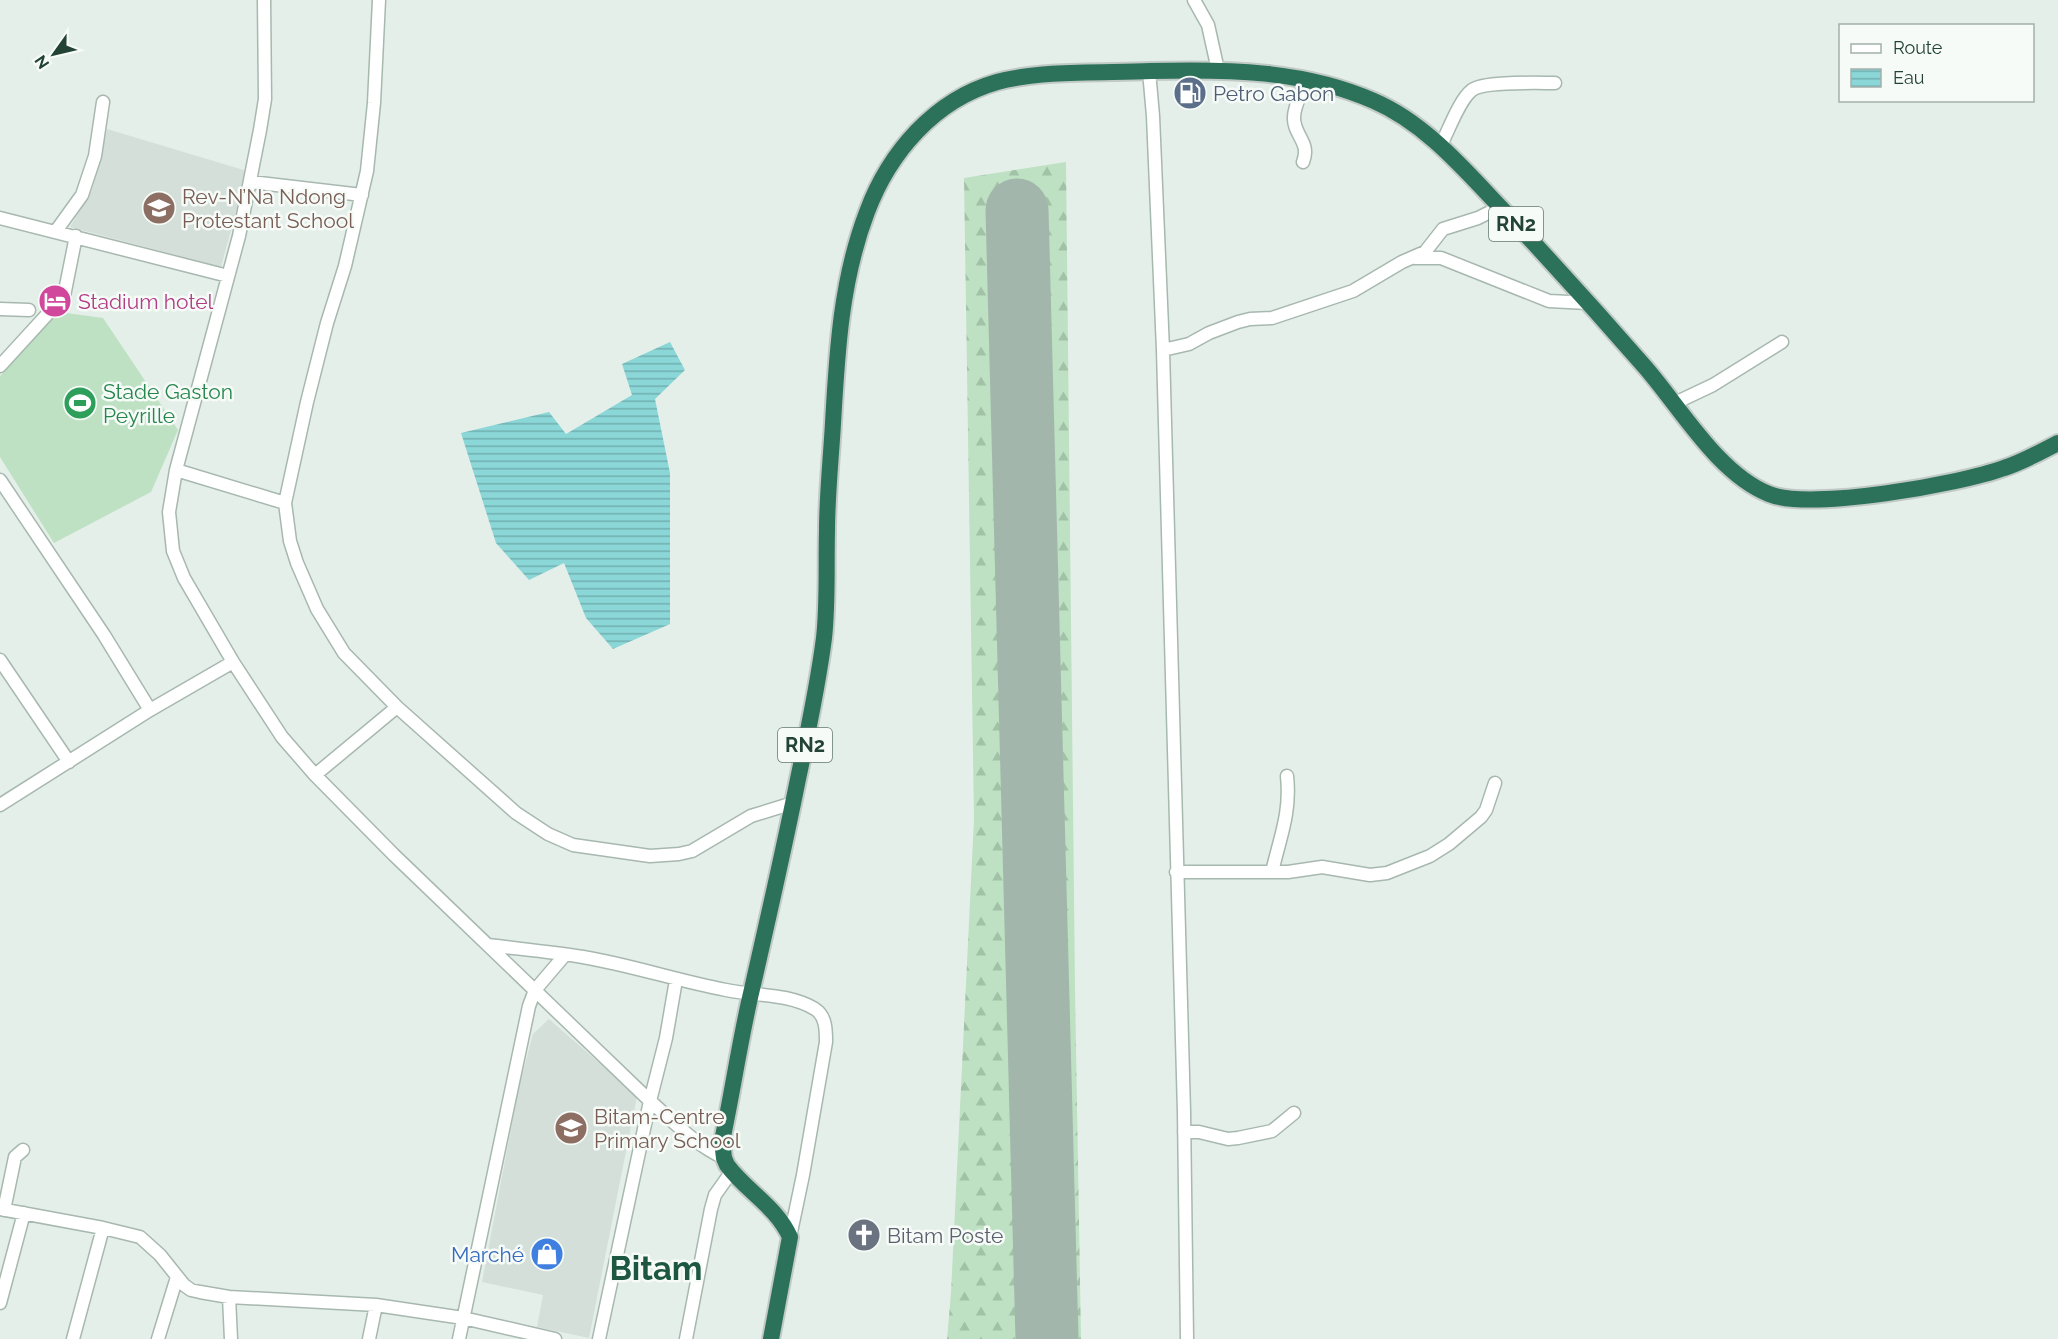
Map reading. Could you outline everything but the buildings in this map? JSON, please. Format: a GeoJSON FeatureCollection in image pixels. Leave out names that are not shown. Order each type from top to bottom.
{"type":"FeatureCollection","features":[{"type":"Feature","properties":{"kind":"highway","name":"RN2"},"geometry":{"type":"LineString","coordinates":[[728,1165],[722,1141],[750,995],[814,704],[827,605],[827,529],[836,356],[843,301],[857,240],[883,174],[913,134],[959,99],[994,83],[1024,77],[1218,70],[1264,73],[1306,81],[1347,91],[1378,102],[1401,115],[1440,147],[1500,207],[1588,303],[1710,448],[1732,470],[1754,487],[1775,497],[1820,499],[1881,493],[1972,477],[2007,467],[2058,443]]}},
{"type":"Feature","properties":{"kind":"highway"},"geometry":{"type":"LineString","coordinates":[[728,1165],[776,1213],[784,1223],[790,1237],[771,1339]]}},
{"type":"Feature","properties":{"kind":"street"},"geometry":{"type":"LineString","coordinates":[[264,0],[265,99],[239,236],[176,470],[169,512],[173,551],[184,578],[233,662],[282,737],[315,775],[394,855],[650,1101],[692,1140],[728,1165],[711,1209],[686,1339]]}},
{"type":"Feature","properties":{"kind":"street"},"geometry":{"type":"LineString","coordinates":[[379,0],[374,103],[362,195],[345,266],[327,322],[285,503],[290,541],[317,609],[344,653],[397,708],[516,813],[548,834],[573,845],[650,856],[679,854],[692,851],[751,816],[793,803]]}},
{"type":"Feature","properties":{"kind":"street"},"geometry":{"type":"LineString","coordinates":[[1194,0],[1208,25],[1218,70]]}},
{"type":"Feature","properties":{"kind":"street"},"geometry":{"type":"LineString","coordinates":[[1149,71],[1163,350],[1184,1132],[1187,1339]]}},
{"type":"Feature","properties":{"kind":"street"},"geometry":{"type":"LineString","coordinates":[[1303,162],[1306,154],[1305,148],[1294,116],[1306,81]]}},
{"type":"Feature","properties":{"kind":"street"},"geometry":{"type":"LineString","coordinates":[[1440,147],[1464,100],[1470,91],[1477,87],[1555,83]]}},
{"type":"Feature","properties":{"kind":"street"},"geometry":{"type":"LineString","coordinates":[[56,231],[82,195],[95,156],[103,102]]}},
{"type":"Feature","properties":{"kind":"street"},"geometry":{"type":"LineString","coordinates":[[251,182],[362,195]]}},
{"type":"Feature","properties":{"kind":"street"},"geometry":{"type":"LineString","coordinates":[[1163,350],[1189,344],[1209,333],[1238,322],[1281,315],[1353,291],[1402,262],[1425,252],[1443,229],[1478,218],[1500,207]]}},
{"type":"Feature","properties":{"kind":"street"},"geometry":{"type":"LineString","coordinates":[[0,218],[228,276]]}},
{"type":"Feature","properties":{"kind":"street"},"geometry":{"type":"LineString","coordinates":[[0,366],[64,296],[76,236]]}},
{"type":"Feature","properties":{"kind":"street"},"geometry":{"type":"LineString","coordinates":[[1415,258],[1441,258],[1549,301],[1588,303]]}},
{"type":"Feature","properties":{"kind":"street"},"geometry":{"type":"LineString","coordinates":[[0,309],[29,310]]}},
{"type":"Feature","properties":{"kind":"street"},"geometry":{"type":"LineString","coordinates":[[1675,404],[1713,385],[1782,342]]}},
{"type":"Feature","properties":{"kind":"street"},"geometry":{"type":"LineString","coordinates":[[176,470],[285,503]]}},
{"type":"Feature","properties":{"kind":"street"},"geometry":{"type":"LineString","coordinates":[[0,480],[104,635],[150,710]]}},
{"type":"Feature","properties":{"kind":"street"},"geometry":{"type":"LineString","coordinates":[[0,660],[69,762]]}},
{"type":"Feature","properties":{"kind":"street"},"geometry":{"type":"LineString","coordinates":[[0,805],[150,710],[233,662]]}},
{"type":"Feature","properties":{"kind":"street"},"geometry":{"type":"LineString","coordinates":[[315,775],[397,708]]}},
{"type":"Feature","properties":{"kind":"street"},"geometry":{"type":"LineString","coordinates":[[1272,872],[1287,816],[1289,799],[1287,776]]}},
{"type":"Feature","properties":{"kind":"street"},"geometry":{"type":"LineString","coordinates":[[1176,872],[1272,872],[1322,867],[1370,875],[1387,873],[1430,856],[1449,844],[1481,817],[1496,783]]}},
{"type":"Feature","properties":{"kind":"street"},"geometry":{"type":"LineString","coordinates":[[488,945],[582,957],[750,995],[790,999],[815,1009],[821,1014],[826,1029],[821,1074],[790,1237]]}},
{"type":"Feature","properties":{"kind":"street"},"geometry":{"type":"LineString","coordinates":[[459,1339],[526,1018],[535,990],[564,956]]}},
{"type":"Feature","properties":{"kind":"street"},"geometry":{"type":"LineString","coordinates":[[599,1339],[650,1101],[666,1038],[676,980]]}},
{"type":"Feature","properties":{"kind":"street"},"geometry":{"type":"LineString","coordinates":[[1184,1132],[1199,1132],[1228,1139],[1238,1138],[1272,1131],[1294,1113]]}},
{"type":"Feature","properties":{"kind":"street"},"geometry":{"type":"LineString","coordinates":[[23,1150],[15,1157],[2,1209],[140,1237],[160,1255],[177,1277],[191,1290],[229,1297],[376,1305],[463,1318],[555,1339]]}},
{"type":"Feature","properties":{"kind":"street"},"geometry":{"type":"LineString","coordinates":[[0,1303],[24,1213]]}},
{"type":"Feature","properties":{"kind":"street"},"geometry":{"type":"LineString","coordinates":[[73,1339],[103,1228]]}},
{"type":"Feature","properties":{"kind":"street"},"geometry":{"type":"LineString","coordinates":[[158,1339],[177,1277]]}},
{"type":"Feature","properties":{"kind":"street"},"geometry":{"type":"LineString","coordinates":[[229,1297],[231,1339]]}},
{"type":"Feature","properties":{"kind":"street"},"geometry":{"type":"LineString","coordinates":[[369,1339],[376,1305]]}},
{"type":"Feature","properties":{"kind":"shaded area","name":"Rev-N’Na Ndong Protestant School"},"geometry":{"type":"Polygon","coordinates":[[[107,129],[247,171],[221,267],[70,227],[92,190],[107,129]]]}},
{"type":"Feature","properties":{"kind":"shaded area","name":"Bitam-Centre Primary School"},"geometry":{"type":"Polygon","coordinates":[[[549,1019],[637,1096],[589,1338],[537,1327],[543,1295],[482,1282],[519,1087],[533,1034],[549,1019]]]}},
{"type":"Feature","properties":{"kind":"green space"},"geometry":{"type":"Polygon","coordinates":[[[1066,162],[1081,1339],[947,1339],[974,819],[964,178],[1066,162]]]}},
{"type":"Feature","properties":{"kind":"green space","name":"Stade Gaston Peyrille"},"geometry":{"type":"Polygon","coordinates":[[[59,312],[103,318],[178,430],[151,492],[54,543],[0,457],[0,376],[59,312]]]}},
{"type":"Feature","properties":{"kind":"water"},"geometry":{"type":"Polygon","coordinates":[[[670,342],[685,370],[655,399],[670,473],[670,624],[613,649],[586,618],[564,563],[529,580],[496,543],[461,433],[549,412],[566,434],[632,395],[622,364],[670,342]]]}},
{"type":"Feature","properties":{"kind":"runway"},"geometry":{"type":"LineString","coordinates":[[1017,210],[1047,1339]]}},
{"type":"Feature","properties":{"kind":"place","name":"Petro Gabon"},"geometry":{"type":"Point","coordinates":[1190,93]}},
{"type":"Feature","properties":{"kind":"place","name":"Rev-N’Na Ndong Protestant School"},"geometry":{"type":"Point","coordinates":[159,208]}},
{"type":"Feature","properties":{"kind":"place","name":"Stadium hotel"},"geometry":{"type":"Point","coordinates":[55,301]}},
{"type":"Feature","properties":{"kind":"place","name":"Stade Gaston Peyrille"},"geometry":{"type":"Point","coordinates":[80,403]}},
{"type":"Feature","properties":{"kind":"place","name":"Bitam-Centre Primary School"},"geometry":{"type":"Point","coordinates":[571,1128]}},
{"type":"Feature","properties":{"kind":"place","name":"Bitam Poste"},"geometry":{"type":"Point","coordinates":[864,1235]}},
{"type":"Feature","properties":{"kind":"place","name":"Marché"},"geometry":{"type":"Point","coordinates":[547,1254]}},
{"type":"Feature","properties":{"kind":"district","name":"Bitam"},"geometry":{"type":"Point","coordinates":[656,1268]}}]}
